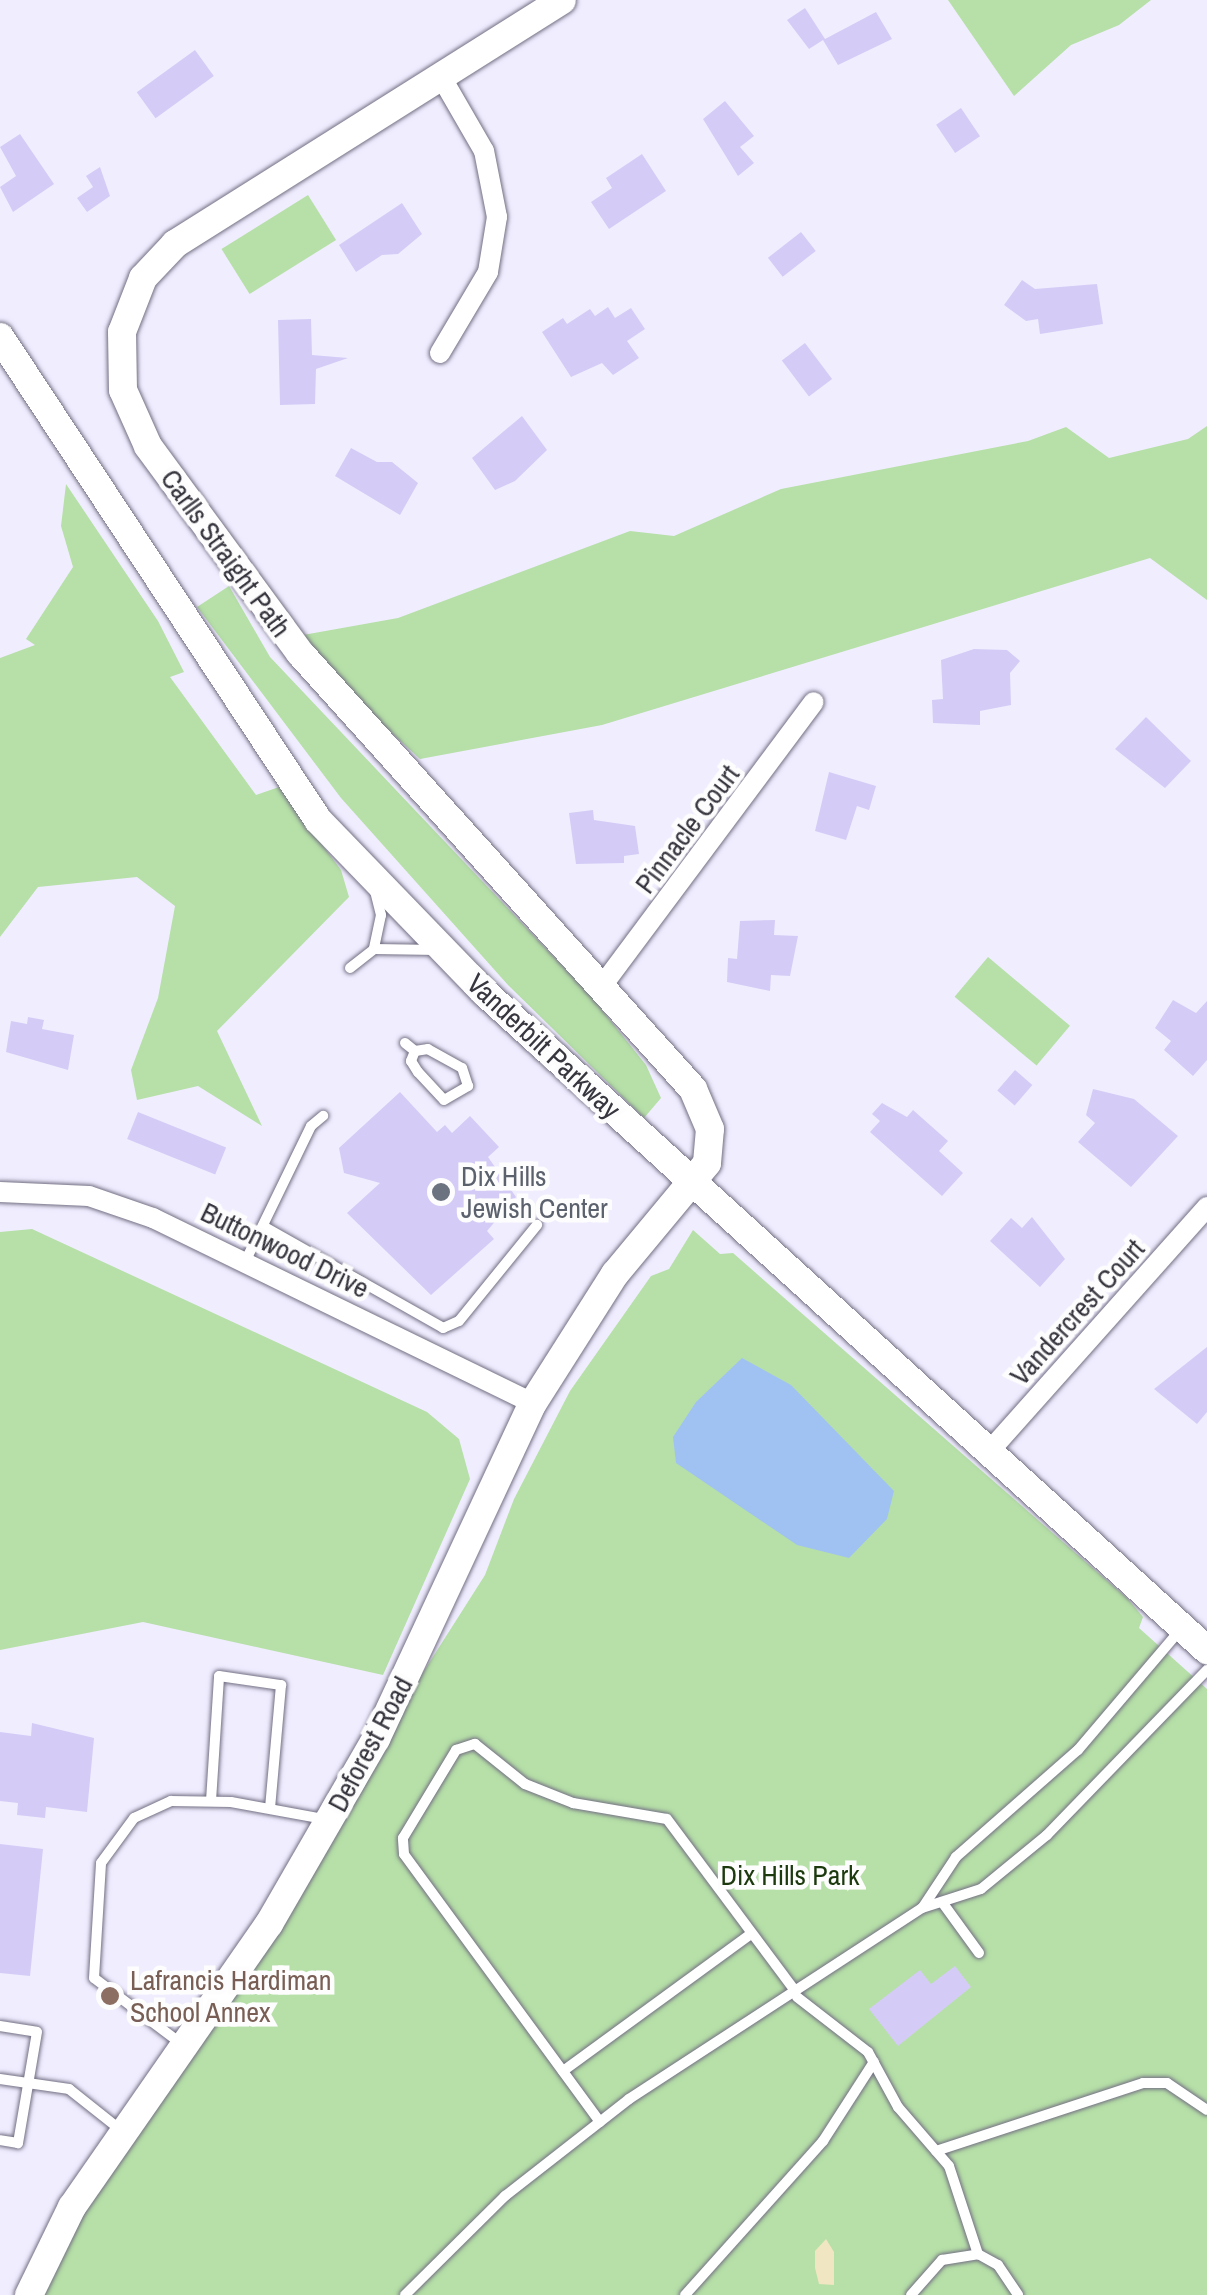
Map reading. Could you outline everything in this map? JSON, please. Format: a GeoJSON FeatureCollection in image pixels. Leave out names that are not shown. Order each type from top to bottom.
{"type":"FeatureCollection","features":[{"type":"Feature","properties":{"kind":"street","name":"Carlls Straight Path"},"geometry":{"type":"LineString","coordinates":[[562,0],[443,80],[175,244],[144,278],[122,332],[123,390],[148,446],[300,653],[694,1090],[710,1129],[707,1163],[689,1182]]}},
{"type":"Feature","properties":{"kind":"street"},"geometry":{"type":"LineString","coordinates":[[440,353],[488,272],[497,218],[484,151],[443,80]]}},
{"type":"Feature","properties":{"kind":"street","name":"Vanderbilt Parkway"},"geometry":{"type":"LineString","coordinates":[[4,351],[242,712],[318,820],[443,950],[689,1182],[1207,1650]]}},
{"type":"Feature","properties":{"kind":"street","name":"Pinnacle Court"},"geometry":{"type":"LineString","coordinates":[[602,986],[814,702]]}},
{"type":"Feature","properties":{"kind":"street","name":"Deforest Road"},"geometry":{"type":"LineString","coordinates":[[29,2295],[72,2207],[186,2047],[376,1740],[532,1403],[615,1274],[689,1182]]}},
{"type":"Feature","properties":{"kind":"street","name":"Buttonwood Drive"},"geometry":{"type":"LineString","coordinates":[[0,1192],[89,1196],[245,1262],[532,1403]]}},
{"type":"Feature","properties":{"kind":"street","name":"Vandercrest Court"},"geometry":{"type":"LineString","coordinates":[[987,1454],[1207,1207]]}},
{"type":"Feature","properties":{"kind":"lane"},"geometry":{"type":"LineString","coordinates":[[372,876],[381,915],[374,949]]}},
{"type":"Feature","properties":{"kind":"lane"},"geometry":{"type":"LineString","coordinates":[[350,968],[374,949],[443,950]]}},
{"type":"Feature","properties":{"kind":"lane"},"geometry":{"type":"LineString","coordinates":[[404,1043],[415,1051],[428,1049],[462,1068],[468,1086],[444,1100],[411,1061],[415,1051]]}},
{"type":"Feature","properties":{"kind":"lane"},"geometry":{"type":"LineString","coordinates":[[245,1262],[311,1126],[324,1116]]}},
{"type":"Feature","properties":{"kind":"lane"},"geometry":{"type":"LineString","coordinates":[[263,1226],[443,1328],[460,1321],[537,1225]]}},
{"type":"Feature","properties":{"kind":"lane"},"geometry":{"type":"LineString","coordinates":[[922,1908],[956,1856],[1078,1750],[1181,1629]]}},
{"type":"Feature","properties":{"kind":"lane"},"geometry":{"type":"LineString","coordinates":[[405,2295],[504,2196],[600,2122],[922,1908],[981,1889],[1046,1834],[1207,1670]]}},
{"type":"Feature","properties":{"kind":"lane"},"geometry":{"type":"LineString","coordinates":[[211,1802],[219,1676],[281,1685],[270,1809]]}},
{"type":"Feature","properties":{"kind":"lane"},"geometry":{"type":"LineString","coordinates":[[600,2122],[404,1854],[403,1838],[456,1750],[476,1744],[525,1784],[572,1802],[667,1819],[748,1936],[795,1993],[874,2062],[898,2107],[948,2166],[978,2254]]}},
{"type":"Feature","properties":{"kind":"lane"},"geometry":{"type":"LineString","coordinates":[[186,2047],[94,1978],[100,1864],[134,1818],[170,1802],[211,1802],[330,1820]]}},
{"type":"Feature","properties":{"kind":"lane"},"geometry":{"type":"LineString","coordinates":[[942,1902],[979,1953]]}},
{"type":"Feature","properties":{"kind":"lane"},"geometry":{"type":"LineString","coordinates":[[563,2071],[748,1936]]}},
{"type":"Feature","properties":{"kind":"lane"},"geometry":{"type":"LineString","coordinates":[[0,2026],[36,2032],[18,2143],[0,2140]]}},
{"type":"Feature","properties":{"kind":"lane"},"geometry":{"type":"LineString","coordinates":[[685,2295],[823,2142],[874,2062]]}},
{"type":"Feature","properties":{"kind":"lane"},"geometry":{"type":"LineString","coordinates":[[0,2078],[70,2089],[124,2133]]}},
{"type":"Feature","properties":{"kind":"lane"},"geometry":{"type":"LineString","coordinates":[[936,2151],[1144,2083],[1167,2083],[1206,2110]]}},
{"type":"Feature","properties":{"kind":"lane"},"geometry":{"type":"LineString","coordinates":[[910,2295],[942,2260],[978,2254],[998,2265],[1018,2295]]}},
{"type":"Feature","properties":{"kind":"green space"},"geometry":{"type":"Polygon","coordinates":[[[948,0],[1151,0],[1119,25],[1071,45],[1014,96],[948,0]]]}},
{"type":"Feature","properties":{"kind":"green space"},"geometry":{"type":"Polygon","coordinates":[[[308,195],[336,240],[250,294],[221,249],[308,195]]]}},
{"type":"Feature","properties":{"kind":"green space"},"geometry":{"type":"Polygon","coordinates":[[[1207,426],[1207,600],[1150,558],[602,725],[420,759],[347,692],[303,635],[398,618],[630,531],[674,536],[781,489],[1028,441],[1066,427],[1109,458],[1188,439],[1207,426]]]}},
{"type":"Feature","properties":{"kind":"green space"},"geometry":{"type":"Polygon","coordinates":[[[66,484],[158,621],[184,672],[170,677],[256,795],[279,787],[341,870],[349,897],[217,1031],[262,1126],[198,1086],[137,1100],[131,1070],[158,998],[175,906],[137,877],[38,887],[0,937],[0,658],[35,645],[26,639],[73,567],[61,526],[66,484]]]}},
{"type":"Feature","properties":{"kind":"green space"},"geometry":{"type":"Polygon","coordinates":[[[229,586],[270,657],[590,995],[646,1065],[661,1098],[644,1118],[508,985],[341,798],[197,607],[229,586]]]}},
{"type":"Feature","properties":{"kind":"green space"},"geometry":{"type":"Polygon","coordinates":[[[988,957],[1070,1026],[1037,1066],[955,997],[988,957]]]}},
{"type":"Feature","properties":{"kind":"green space"},"geometry":{"type":"Polygon","coordinates":[[[32,1229],[427,1412],[459,1439],[470,1479],[383,1675],[143,1622],[0,1650],[0,1232],[32,1229]]]}},
{"type":"Feature","properties":{"kind":"green space","name":"Dix Hills Park"},"geometry":{"type":"Polygon","coordinates":[[[693,1230],[720,1254],[733,1253],[1127,1598],[1143,1617],[1139,1628],[1207,1689],[1207,2295],[27,2295],[485,1575],[514,1499],[570,1391],[651,1276],[669,1269],[693,1230]]]}},
{"type":"Feature","properties":{"kind":"sand"},"geometry":{"type":"Polygon","coordinates":[[[826,2239],[834,2252],[834,2285],[819,2284],[815,2268],[815,2251],[826,2239]]]}},
{"type":"Feature","properties":{"kind":"water"},"geometry":{"type":"Polygon","coordinates":[[[742,1358],[791,1385],[894,1491],[887,1519],[849,1558],[797,1545],[676,1463],[673,1437],[696,1402],[742,1358]]]}},
{"type":"Feature","properties":{"kind":"building"},"geometry":{"type":"Polygon","coordinates":[[[805,8],[825,39],[876,12],[892,39],[838,65],[823,40],[809,49],[787,20],[805,8]]]}},
{"type":"Feature","properties":{"kind":"building"},"geometry":{"type":"Polygon","coordinates":[[[195,50],[214,76],[156,118],[137,92],[195,50]]]}},
{"type":"Feature","properties":{"kind":"building"},"geometry":{"type":"Polygon","coordinates":[[[725,101],[754,136],[740,147],[754,163],[738,176],[703,119],[725,101]]]}},
{"type":"Feature","properties":{"kind":"building"},"geometry":{"type":"Polygon","coordinates":[[[961,108],[980,136],[955,153],[936,125],[961,108]]]}},
{"type":"Feature","properties":{"kind":"building"},"geometry":{"type":"Polygon","coordinates":[[[20,134],[54,184],[13,212],[0,187],[16,176],[0,147],[20,134]]]}},
{"type":"Feature","properties":{"kind":"building"},"geometry":{"type":"Polygon","coordinates":[[[642,154],[666,191],[609,229],[591,202],[612,188],[606,178],[642,154]]]}},
{"type":"Feature","properties":{"kind":"building"},"geometry":{"type":"Polygon","coordinates":[[[100,167],[110,196],[87,212],[77,198],[93,187],[86,176],[100,167]]]}},
{"type":"Feature","properties":{"kind":"building"},"geometry":{"type":"Polygon","coordinates":[[[402,203],[422,234],[398,254],[382,255],[356,272],[339,245],[402,203]]]}},
{"type":"Feature","properties":{"kind":"building"},"geometry":{"type":"Polygon","coordinates":[[[801,232],[816,251],[783,277],[768,258],[801,232]]]}},
{"type":"Feature","properties":{"kind":"building"},"geometry":{"type":"Polygon","coordinates":[[[1022,280],[1035,289],[1097,284],[1103,324],[1040,334],[1038,319],[1026,321],[1004,305],[1022,280]]]}},
{"type":"Feature","properties":{"kind":"building"},"geometry":{"type":"Polygon","coordinates":[[[608,307],[615,318],[631,308],[645,329],[627,341],[639,358],[613,375],[602,363],[571,377],[542,332],[563,318],[567,324],[590,309],[595,316],[608,307]]]}},
{"type":"Feature","properties":{"kind":"building"},"geometry":{"type":"Polygon","coordinates":[[[311,319],[312,355],[348,358],[316,369],[315,404],[280,405],[278,320],[311,319]]]}},
{"type":"Feature","properties":{"kind":"building"},"geometry":{"type":"Polygon","coordinates":[[[805,343],[832,379],[809,396],[782,360],[805,343]]]}},
{"type":"Feature","properties":{"kind":"building"},"geometry":{"type":"Polygon","coordinates":[[[522,416],[547,450],[515,481],[495,490],[472,458],[522,416]]]}},
{"type":"Feature","properties":{"kind":"building"},"geometry":{"type":"Polygon","coordinates":[[[351,448],[377,462],[392,462],[418,483],[400,515],[335,476],[351,448]]]}},
{"type":"Feature","properties":{"kind":"building"},"geometry":{"type":"Polygon","coordinates":[[[974,649],[1007,650],[1020,661],[1010,673],[1011,705],[980,711],[980,725],[933,723],[932,700],[943,699],[941,660],[974,649]]]}},
{"type":"Feature","properties":{"kind":"building"},"geometry":{"type":"Polygon","coordinates":[[[1146,717],[1191,761],[1165,788],[1115,749],[1146,717]]]}},
{"type":"Feature","properties":{"kind":"building"},"geometry":{"type":"Polygon","coordinates":[[[829,772],[876,786],[869,810],[857,806],[846,840],[815,831],[829,772]]]}},
{"type":"Feature","properties":{"kind":"building"},"geometry":{"type":"Polygon","coordinates":[[[593,810],[594,820],[635,826],[639,854],[624,856],[624,863],[576,864],[569,813],[593,810]]]}},
{"type":"Feature","properties":{"kind":"building"},"geometry":{"type":"Polygon","coordinates":[[[775,920],[774,935],[798,936],[790,976],[771,975],[770,991],[727,982],[728,958],[737,959],[740,921],[775,920]]]}},
{"type":"Feature","properties":{"kind":"building"},"geometry":{"type":"Polygon","coordinates":[[[1173,1000],[1196,1013],[1207,1001],[1207,1060],[1193,1076],[1164,1050],[1171,1041],[1155,1028],[1173,1000]]]}},
{"type":"Feature","properties":{"kind":"building"},"geometry":{"type":"Polygon","coordinates":[[[28,1017],[44,1020],[42,1029],[74,1035],[68,1070],[6,1052],[11,1021],[27,1024],[28,1017]]]}},
{"type":"Feature","properties":{"kind":"building"},"geometry":{"type":"Polygon","coordinates":[[[1015,1070],[1032,1085],[1015,1105],[997,1090],[1015,1070]]]}},
{"type":"Feature","properties":{"kind":"building"},"geometry":{"type":"Polygon","coordinates":[[[1093,1089],[1134,1099],[1178,1136],[1131,1187],[1078,1142],[1095,1123],[1086,1115],[1093,1089]]]}},
{"type":"Feature","properties":{"kind":"building","name":"Dix Hills Jewish Center"},"geometry":{"type":"Polygon","coordinates":[[[400,1092],[437,1132],[445,1125],[452,1133],[470,1116],[499,1147],[488,1157],[516,1197],[487,1231],[494,1239],[431,1295],[347,1213],[380,1183],[344,1173],[339,1148],[400,1092]]]}},
{"type":"Feature","properties":{"kind":"building"},"geometry":{"type":"Polygon","coordinates":[[[882,1103],[907,1117],[913,1110],[948,1141],[939,1151],[963,1173],[942,1196],[870,1132],[880,1121],[872,1114],[882,1103]]]}},
{"type":"Feature","properties":{"kind":"building"},"geometry":{"type":"Polygon","coordinates":[[[138,1112],[226,1148],[215,1174],[127,1139],[138,1112]]]}},
{"type":"Feature","properties":{"kind":"building"},"geometry":{"type":"Polygon","coordinates":[[[1032,1217],[1065,1259],[1040,1287],[990,1241],[1011,1218],[1022,1228],[1032,1217]]]}},
{"type":"Feature","properties":{"kind":"building"},"geometry":{"type":"Polygon","coordinates":[[[1207,1347],[1207,1412],[1197,1424],[1154,1389],[1207,1347]]]}},
{"type":"Feature","properties":{"kind":"building"},"geometry":{"type":"Polygon","coordinates":[[[32,1723],[94,1738],[87,1812],[46,1807],[45,1818],[17,1815],[18,1803],[0,1801],[0,1732],[31,1736],[32,1723]]]}},
{"type":"Feature","properties":{"kind":"building"},"geometry":{"type":"Polygon","coordinates":[[[0,1844],[43,1849],[30,1976],[0,1973],[0,1844]]]}},
{"type":"Feature","properties":{"kind":"building"},"geometry":{"type":"Polygon","coordinates":[[[955,1966],[971,1987],[898,2046],[869,2009],[920,1970],[931,1984],[955,1966]]]}},
{"type":"Feature","properties":{"kind":"place","name":"Dix Hills Jewish Center"},"geometry":{"type":"Point","coordinates":[441,1192]}},
{"type":"Feature","properties":{"kind":"place","name":"Lafrancis Hardiman School Annex"},"geometry":{"type":"Point","coordinates":[110,1996]}}]}
